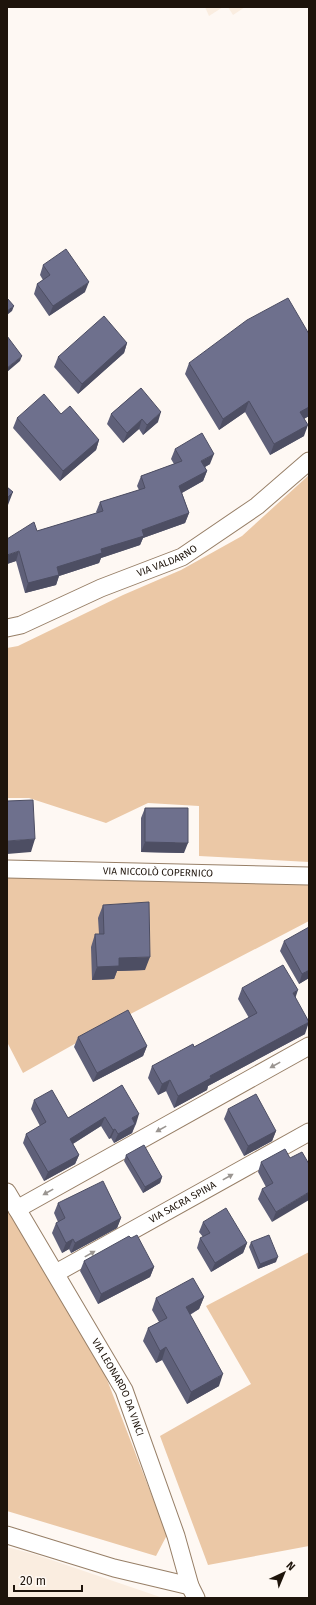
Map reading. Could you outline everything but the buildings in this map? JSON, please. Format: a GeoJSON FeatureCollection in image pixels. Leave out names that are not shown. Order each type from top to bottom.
{"type":"FeatureCollection","features":[{"type":"Feature","properties":{"kind":"street","name":"VIA VALDARNO"},"geometry":{"type":"LineString","coordinates":[[7,628],[21,625],[101,588],[182,556],[258,506],[309,461]]}},
{"type":"Feature","properties":{"kind":"street","name":"VIA NICCOLÒ COPERNICO"},"geometry":{"type":"LineString","coordinates":[[7,869],[309,876]]}},
{"type":"Feature","properties":{"kind":"street"},"geometry":{"type":"LineString","coordinates":[[17,1209],[309,1046]]}},
{"type":"Feature","properties":{"kind":"street","name":"VIA SACRA SPINA"},"geometry":{"type":"LineString","coordinates":[[56,1273],[309,1132]]}},
{"type":"Feature","properties":{"kind":"street","name":"VIA LEONARDO DA VINCI"},"geometry":{"type":"LineString","coordinates":[[7,1192],[124,1390],[176,1536],[193,1592]]}},
{"type":"Feature","properties":{"kind":"street"},"geometry":{"type":"LineString","coordinates":[[7,1535],[193,1592]]}},
{"type":"Feature","properties":{"kind":"shaded area"},"geometry":{"type":"Polygon","coordinates":[[[205,7],[223,7],[209,16],[205,7]]]}},
{"type":"Feature","properties":{"kind":"shaded area"},"geometry":{"type":"Polygon","coordinates":[[[228,7],[245,7],[233,15],[228,7]]]}},
{"type":"Feature","properties":{"kind":"shaded area"},"geometry":{"type":"Polygon","coordinates":[[[309,475],[309,862],[199,856],[199,806],[148,803],[106,823],[29,798],[7,798],[7,648],[18,646],[123,595],[181,570],[242,536],[309,475]]]}},
{"type":"Feature","properties":{"kind":"shaded area"},"geometry":{"type":"Polygon","coordinates":[[[7,877],[309,885],[309,921],[94,1033],[23,1073],[7,1042],[7,877]]]}},
{"type":"Feature","properties":{"kind":"shaded area"},"geometry":{"type":"Polygon","coordinates":[[[7,1209],[101,1364],[167,1535],[156,1556],[7,1511],[7,1209]]]}},
{"type":"Feature","properties":{"kind":"shaded area"},"geometry":{"type":"Polygon","coordinates":[[[309,1252],[309,1546],[208,1565],[160,1436],[251,1384],[206,1306],[309,1252]]]}},
{"type":"Feature","properties":{"kind":"shaded area"},"geometry":{"type":"Polygon","coordinates":[[[7,1547],[37,1555],[163,1598],[7,1598],[7,1547]]]}}]}
